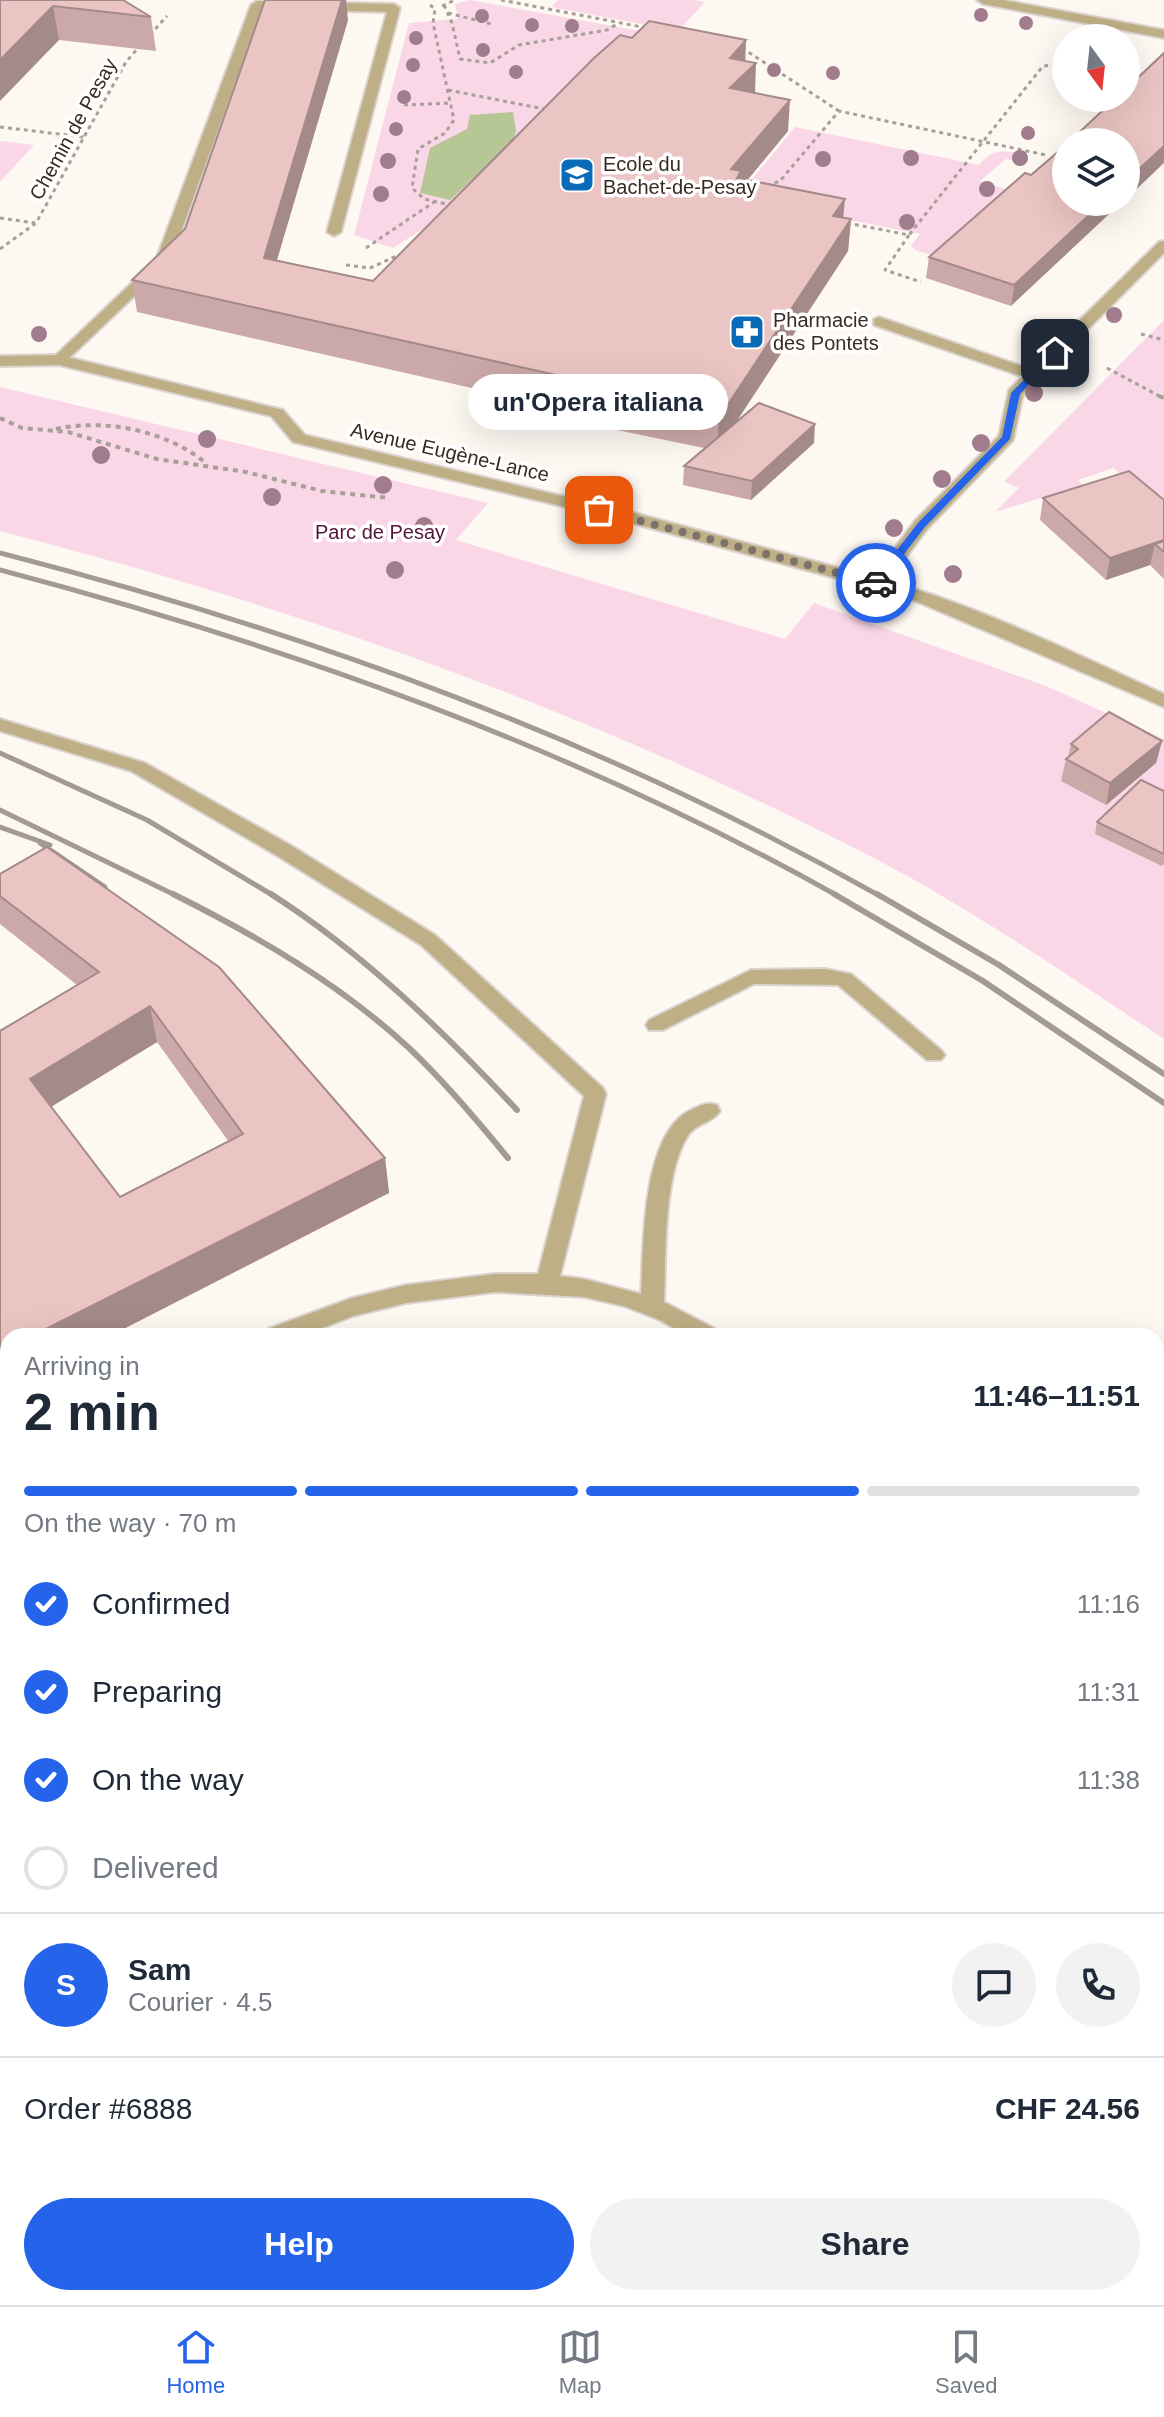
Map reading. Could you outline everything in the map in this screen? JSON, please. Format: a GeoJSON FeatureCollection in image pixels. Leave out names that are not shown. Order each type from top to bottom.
{"type":"FeatureCollection","features":[{"type":"Feature","properties":{"kind":"street"},"geometry":{"type":"LineString","coordinates":[[983,0],[1164,34]]}},
{"type":"Feature","properties":{"kind":"street"},"geometry":{"type":"LineString","coordinates":[[59,360],[163,262],[257,5],[394,8],[334,232]]}},
{"type":"Feature","properties":{"kind":"street"},"geometry":{"type":"LineString","coordinates":[[878,583],[921,525],[1007,437],[1015,393],[1164,245]]}},
{"type":"Feature","properties":{"kind":"street"},"geometry":{"type":"LineString","coordinates":[[879,322],[1033,375]]}},
{"type":"Feature","properties":{"kind":"street","name":"Avenue Eugène-Lance"},"geometry":{"type":"LineString","coordinates":[[0,361],[59,360],[277,413],[299,439],[628,517],[878,583],[967,614],[1164,701]]}},
{"type":"Feature","properties":{"kind":"street"},"geometry":{"type":"LineString","coordinates":[[0,725],[138,767],[283,850],[428,940],[595,1094],[547,1282]]}},
{"type":"Feature","properties":{"kind":"street"},"geometry":{"type":"LineString","coordinates":[[656,1025],[751,977],[825,976],[844,979],[934,1055]]}},
{"type":"Feature","properties":{"kind":"street"},"geometry":{"type":"LineString","coordinates":[[652,1306],[664,1166],[675,1135],[687,1121],[709,1111]]}},
{"type":"Feature","properties":{"kind":"street"},"geometry":{"type":"LineString","coordinates":[[297,1328],[361,1304],[447,1289],[547,1282],[604,1290],[652,1306],[696,1328]]}},
{"type":"Feature","properties":{"kind":"path"},"geometry":{"type":"LineString","coordinates":[[501,0],[647,28]]}},
{"type":"Feature","properties":{"kind":"path"},"geometry":{"type":"LineString","coordinates":[[444,5],[460,59],[466,62],[490,63],[519,45],[607,30],[619,23]]}},
{"type":"Feature","properties":{"kind":"path"},"geometry":{"type":"LineString","coordinates":[[435,9],[433,23],[454,120],[445,133],[418,149],[412,188],[424,199],[457,206]]}},
{"type":"Feature","properties":{"kind":"path"},"geometry":{"type":"LineString","coordinates":[[448,13],[492,24]]}},
{"type":"Feature","properties":{"kind":"path","name":"Chemin de Pesay"},"geometry":{"type":"LineString","coordinates":[[0,249],[36,223],[126,62],[167,16]]}},
{"type":"Feature","properties":{"kind":"path"},"geometry":{"type":"LineString","coordinates":[[731,44],[754,53],[839,111],[1046,155]]}},
{"type":"Feature","properties":{"kind":"path"},"geometry":{"type":"LineString","coordinates":[[921,282],[885,270],[909,235],[1043,66],[1052,65]]}},
{"type":"Feature","properties":{"kind":"path"},"geometry":{"type":"LineString","coordinates":[[448,90],[554,110]]}},
{"type":"Feature","properties":{"kind":"path"},"geometry":{"type":"LineString","coordinates":[[765,187],[780,181],[839,111]]}},
{"type":"Feature","properties":{"kind":"path"},"geometry":{"type":"LineString","coordinates":[[0,127],[84,137]]}},
{"type":"Feature","properties":{"kind":"path"},"geometry":{"type":"LineString","coordinates":[[342,272],[346,262],[435,202]]}},
{"type":"Feature","properties":{"kind":"path"},"geometry":{"type":"LineString","coordinates":[[0,218],[36,223]]}},
{"type":"Feature","properties":{"kind":"path"},"geometry":{"type":"LineString","coordinates":[[836,221],[909,235]]}},
{"type":"Feature","properties":{"kind":"path"},"geometry":{"type":"LineString","coordinates":[[334,232],[346,262]]}},
{"type":"Feature","properties":{"kind":"path"},"geometry":{"type":"LineString","coordinates":[[346,262],[370,268],[412,248]]}},
{"type":"Feature","properties":{"kind":"path"},"geometry":{"type":"LineString","coordinates":[[1141,334],[1164,340]]}},
{"type":"Feature","properties":{"kind":"path"},"geometry":{"type":"LineString","coordinates":[[1107,368],[1164,398]]}},
{"type":"Feature","properties":{"kind":"path"},"geometry":{"type":"LineString","coordinates":[[0,418],[22,428],[68,432],[157,459],[207,464],[322,491],[397,498]]}},
{"type":"Feature","properties":{"kind":"path"},"geometry":{"type":"LineString","coordinates":[[52,431],[72,425],[106,426],[185,445],[207,464]]}},
{"type":"Feature","properties":{"kind":"green space"},"geometry":{"type":"Polygon","coordinates":[[[470,0],[657,34],[464,203],[393,248],[354,235],[409,23],[458,19],[455,4],[470,0]]]}},
{"type":"Feature","properties":{"kind":"green space"},"geometry":{"type":"Polygon","coordinates":[[[558,0],[705,2],[678,31],[551,7],[558,0]]]}},
{"type":"Feature","properties":{"kind":"green space"},"geometry":{"type":"Polygon","coordinates":[[[795,127],[979,165],[990,155],[1002,151],[1014,153],[1028,158],[1022,163],[1006,159],[980,181],[1022,194],[947,260],[915,250],[911,246],[920,234],[717,194],[749,183],[795,127]]]}},
{"type":"Feature","properties":{"kind":"green space"},"geometry":{"type":"Polygon","coordinates":[[[0,141],[34,145],[0,182],[0,141]]]}},
{"type":"Feature","properties":{"kind":"green space"},"geometry":{"type":"Polygon","coordinates":[[[1164,320],[1164,512],[1113,468],[1078,480],[1083,485],[995,512],[1019,488],[1004,482],[1164,320]]]}},
{"type":"Feature","properties":{"kind":"green space","name":"Parc de Pesay"},"geometry":{"type":"Polygon","coordinates":[[[0,387],[488,503],[456,540],[785,639],[814,603],[1046,686],[1164,739],[1164,1039],[958,905],[780,811],[672,761],[453,672],[342,633],[115,562],[0,531],[0,387]]]}},
{"type":"Feature","properties":{"kind":"shaded area"},"geometry":{"type":"Polygon","coordinates":[[[513,112],[516,131],[513,141],[450,200],[420,193],[430,148],[467,129],[470,115],[513,112]]]}},
{"type":"Feature","properties":{"kind":"building"},"geometry":{"type":"Polygon","coordinates":[[[0,0],[123,0],[151,17],[53,6],[0,60],[0,0]]]}},
{"type":"Feature","properties":{"kind":"building"},"geometry":{"type":"Polygon","coordinates":[[[265,0],[342,0],[264,258],[373,281],[593,59],[620,35],[632,38],[649,21],[746,40],[730,58],[756,63],[730,88],[790,100],[731,169],[741,171],[737,178],[845,199],[833,216],[851,219],[719,418],[612,396],[619,389],[132,280],[185,229],[265,0]]]}},
{"type":"Feature","properties":{"kind":"building"},"geometry":{"type":"Polygon","coordinates":[[[1164,53],[1164,146],[1140,168],[1140,128],[1084,128],[1101,112],[1140,112],[1140,76],[1164,53]]]}},
{"type":"Feature","properties":{"kind":"building"},"geometry":{"type":"Polygon","coordinates":[[[1052,157],[1052,216],[1088,216],[1014,285],[929,257],[1025,173],[1031,175],[1052,157]]]}},
{"type":"Feature","properties":{"kind":"building"},"geometry":{"type":"Polygon","coordinates":[[[759,403],[815,424],[752,481],[684,466],[759,403]]]}},
{"type":"Feature","properties":{"kind":"building"},"geometry":{"type":"Polygon","coordinates":[[[1129,471],[1164,500],[1164,540],[1110,558],[1043,498],[1129,471]]]}},
{"type":"Feature","properties":{"kind":"building"},"geometry":{"type":"Polygon","coordinates":[[[1164,541],[1164,552],[1155,544],[1164,541]]]}},
{"type":"Feature","properties":{"kind":"building"},"geometry":{"type":"Polygon","coordinates":[[[1109,712],[1162,741],[1110,783],[1066,759],[1078,749],[1071,744],[1109,712]]]}},
{"type":"Feature","properties":{"kind":"building"},"geometry":{"type":"Polygon","coordinates":[[[1141,780],[1164,791],[1164,854],[1097,822],[1141,780]]]}},
{"type":"Feature","properties":{"kind":"building"},"geometry":{"type":"Polygon","coordinates":[[[47,847],[219,967],[385,1158],[48,1328],[0,1328],[0,1031],[99,972],[0,896],[0,874],[47,847]],[[150,1006],[30,1079],[120,1197],[243,1134],[150,1006]]]}},
{"type":"Feature","properties":{"kind":"railway"},"geometry":{"type":"LineString","coordinates":[[0,553],[229,618],[452,696],[668,787],[775,839],[880,896]]}},
{"type":"Feature","properties":{"kind":"railway"},"geometry":{"type":"LineString","coordinates":[[0,570],[217,633],[430,706],[637,793],[838,896]]}},
{"type":"Feature","properties":{"kind":"railway"},"geometry":{"type":"LineString","coordinates":[[0,753],[147,820],[274,896]]}},
{"type":"Feature","properties":{"kind":"railway"},"geometry":{"type":"LineString","coordinates":[[0,810],[174,895]]}},
{"type":"Feature","properties":{"kind":"railway"},"geometry":{"type":"LineString","coordinates":[[0,827],[50,845]]}},
{"type":"Feature","properties":{"kind":"railway"},"geometry":{"type":"LineString","coordinates":[[40,843],[105,887]]}},
{"type":"Feature","properties":{"kind":"railway"},"geometry":{"type":"LineString","coordinates":[[834,894],[983,981],[1164,1103]]}},
{"type":"Feature","properties":{"kind":"railway"},"geometry":{"type":"LineString","coordinates":[[877,894],[999,965],[1164,1074]]}},
{"type":"Feature","properties":{"kind":"railway"},"geometry":{"type":"LineString","coordinates":[[174,895],[266,944],[355,1003],[422,1061],[508,1158]]}},
{"type":"Feature","properties":{"kind":"railway"},"geometry":{"type":"LineString","coordinates":[[274,896],[338,941],[400,994],[517,1110]]}},
{"type":"Feature","properties":{"kind":"way so far"},"geometry":{"type":"LineString","coordinates":[[599,510],[876,583]]}},
{"type":"Feature","properties":{"kind":"place","name":"Ecole du Bachet-de-Pesay"},"geometry":{"type":"Point","coordinates":[577,175]}},
{"type":"Feature","properties":{"kind":"place","name":"Pharmacie des Pontets"},"geometry":{"type":"Point","coordinates":[747,332]}},
{"type":"Feature","properties":{"kind":"place","name":"un'Opera italiana"},"geometry":{"type":"Point","coordinates":[599,510]}},
{"type":"Feature","properties":{"kind":"route"},"geometry":{"type":"LineString","coordinates":[[876,583],[921,525],[1007,437],[1015,393],[1055,353]]}}]}
